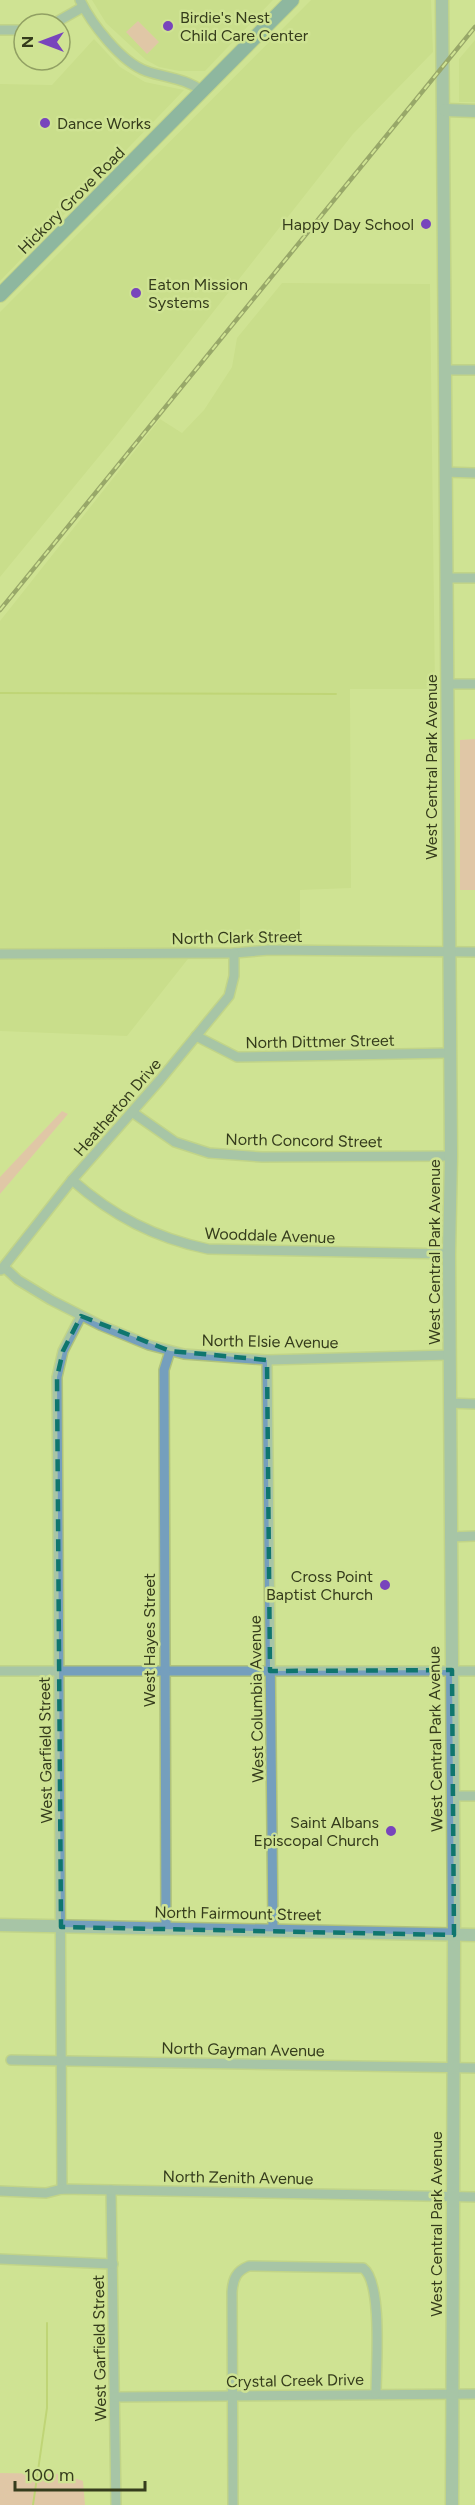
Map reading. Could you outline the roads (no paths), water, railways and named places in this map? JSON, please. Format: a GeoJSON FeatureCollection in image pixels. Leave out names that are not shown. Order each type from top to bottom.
{"type":"FeatureCollection","features":[{"type":"Feature","properties":{"kind":"main road","name":"Hickory Grove Road"},"geometry":{"type":"LineString","coordinates":[[0,295],[292,0]]}},
{"type":"Feature","properties":{"kind":"street","name":"West Central Park Avenue"},"geometry":{"type":"LineString","coordinates":[[442,0],[451,1156],[449,1403],[454,1935],[452,2505]]}},
{"type":"Feature","properties":{"kind":"street"},"geometry":{"type":"LineString","coordinates":[[81,3],[89,19],[105,39],[143,70],[189,82],[202,91]]}},
{"type":"Feature","properties":{"kind":"street"},"geometry":{"type":"LineString","coordinates":[[444,110],[475,111]]}},
{"type":"Feature","properties":{"kind":"street"},"geometry":{"type":"LineString","coordinates":[[444,370],[475,370]]}},
{"type":"Feature","properties":{"kind":"street"},"geometry":{"type":"LineString","coordinates":[[445,472],[475,473]]}},
{"type":"Feature","properties":{"kind":"street"},"geometry":{"type":"LineString","coordinates":[[446,578],[475,578]]}},
{"type":"Feature","properties":{"kind":"street"},"geometry":{"type":"LineString","coordinates":[[447,684],[475,684]]}},
{"type":"Feature","properties":{"kind":"street","name":"North Clark Street"},"geometry":{"type":"LineString","coordinates":[[0,954],[234,953],[269,950],[475,952]]}},
{"type":"Feature","properties":{"kind":"street","name":"Heatherton Drive"},"geometry":{"type":"LineString","coordinates":[[2,1269],[72,1180],[229,996],[234,976],[234,953]]}},
{"type":"Feature","properties":{"kind":"street","name":"North Dittmer Street"},"geometry":{"type":"LineString","coordinates":[[196,1036],[237,1057],[449,1053]]}},
{"type":"Feature","properties":{"kind":"street","name":"North Concord Street"},"geometry":{"type":"LineString","coordinates":[[132,1112],[176,1142],[209,1153],[262,1157],[451,1156]]}},
{"type":"Feature","properties":{"kind":"street","name":"Wooddale Avenue"},"geometry":{"type":"LineString","coordinates":[[72,1180],[95,1200],[140,1228],[177,1243],[242,1252],[449,1254]]}},
{"type":"Feature","properties":{"kind":"street","name":"North Elsie Avenue"},"geometry":{"type":"LineString","coordinates":[[2,1269],[81,1316],[150,1346],[170,1351],[228,1359],[267,1360],[449,1355]]}},
{"type":"Feature","properties":{"kind":"street","name":"West Garfield Street"},"geometry":{"type":"LineString","coordinates":[[62,2189],[57,1377],[63,1351],[81,1316]]}},
{"type":"Feature","properties":{"kind":"street","name":"West Hayes Street"},"geometry":{"type":"LineString","coordinates":[[166,1929],[164,1370],[170,1351]]}},
{"type":"Feature","properties":{"kind":"street","name":"West Columbia Avenue"},"geometry":{"type":"LineString","coordinates":[[267,1360],[273,1929]]}},
{"type":"Feature","properties":{"kind":"street"},"geometry":{"type":"LineString","coordinates":[[449,1403],[475,1404]]}},
{"type":"Feature","properties":{"kind":"street"},"geometry":{"type":"LineString","coordinates":[[450,1537],[475,1536]]}},
{"type":"Feature","properties":{"kind":"street"},"geometry":{"type":"LineString","coordinates":[[0,1671],[475,1671]]}},
{"type":"Feature","properties":{"kind":"street"},"geometry":{"type":"LineString","coordinates":[[452,1796],[475,1796]]}},
{"type":"Feature","properties":{"kind":"street","name":"North Fairmount Street"},"geometry":{"type":"LineString","coordinates":[[0,1925],[475,1935]]}},
{"type":"Feature","properties":{"kind":"street","name":"North Gayman Avenue"},"geometry":{"type":"LineString","coordinates":[[11,2060],[475,2068]]}},
{"type":"Feature","properties":{"kind":"street","name":"North Zenith Avenue"},"geometry":{"type":"LineString","coordinates":[[0,2192],[46,2193],[62,2189],[475,2197]]}},
{"type":"Feature","properties":{"kind":"street","name":"West Garfield Street"},"geometry":{"type":"LineString","coordinates":[[111,2190],[116,2505]]}},
{"type":"Feature","properties":{"kind":"street"},"geometry":{"type":"LineString","coordinates":[[0,2259],[113,2264]]}},
{"type":"Feature","properties":{"kind":"street"},"geometry":{"type":"LineString","coordinates":[[233,2505],[233,2281],[243,2268],[249,2266],[363,2268],[370,2275],[375,2289],[376,2394]]}},
{"type":"Feature","properties":{"kind":"street","name":"Crystal Creek Drive"},"geometry":{"type":"LineString","coordinates":[[115,2397],[475,2394]]}},
{"type":"Feature","properties":{"kind":"waterway"},"geometry":{"type":"LineString","coordinates":[[0,693],[336,694]]}},
{"type":"Feature","properties":{"kind":"waterway"},"geometry":{"type":"LineString","coordinates":[[33,2505],[47,2408],[47,2323]]}},
{"type":"Feature","properties":{"kind":"railway"},"geometry":{"type":"LineString","coordinates":[[0,610],[475,27]]}},
{"type":"Feature","properties":{"kind":"place","name":"Birdie's Nest Child Care Center"},"geometry":{"type":"Point","coordinates":[168,26]}},
{"type":"Feature","properties":{"kind":"place","name":"Dance Works"},"geometry":{"type":"Point","coordinates":[45,123]}},
{"type":"Feature","properties":{"kind":"place","name":"Happy Day School"},"geometry":{"type":"Point","coordinates":[426,224]}},
{"type":"Feature","properties":{"kind":"place","name":"Eaton Mission Systems"},"geometry":{"type":"Point","coordinates":[136,293]}},
{"type":"Feature","properties":{"kind":"place","name":"Cross Point Baptist Church"},"geometry":{"type":"Point","coordinates":[385,1585]}},
{"type":"Feature","properties":{"kind":"place","name":"Saint Albans Episcopal Church"},"geometry":{"type":"Point","coordinates":[391,1831]}}]}
